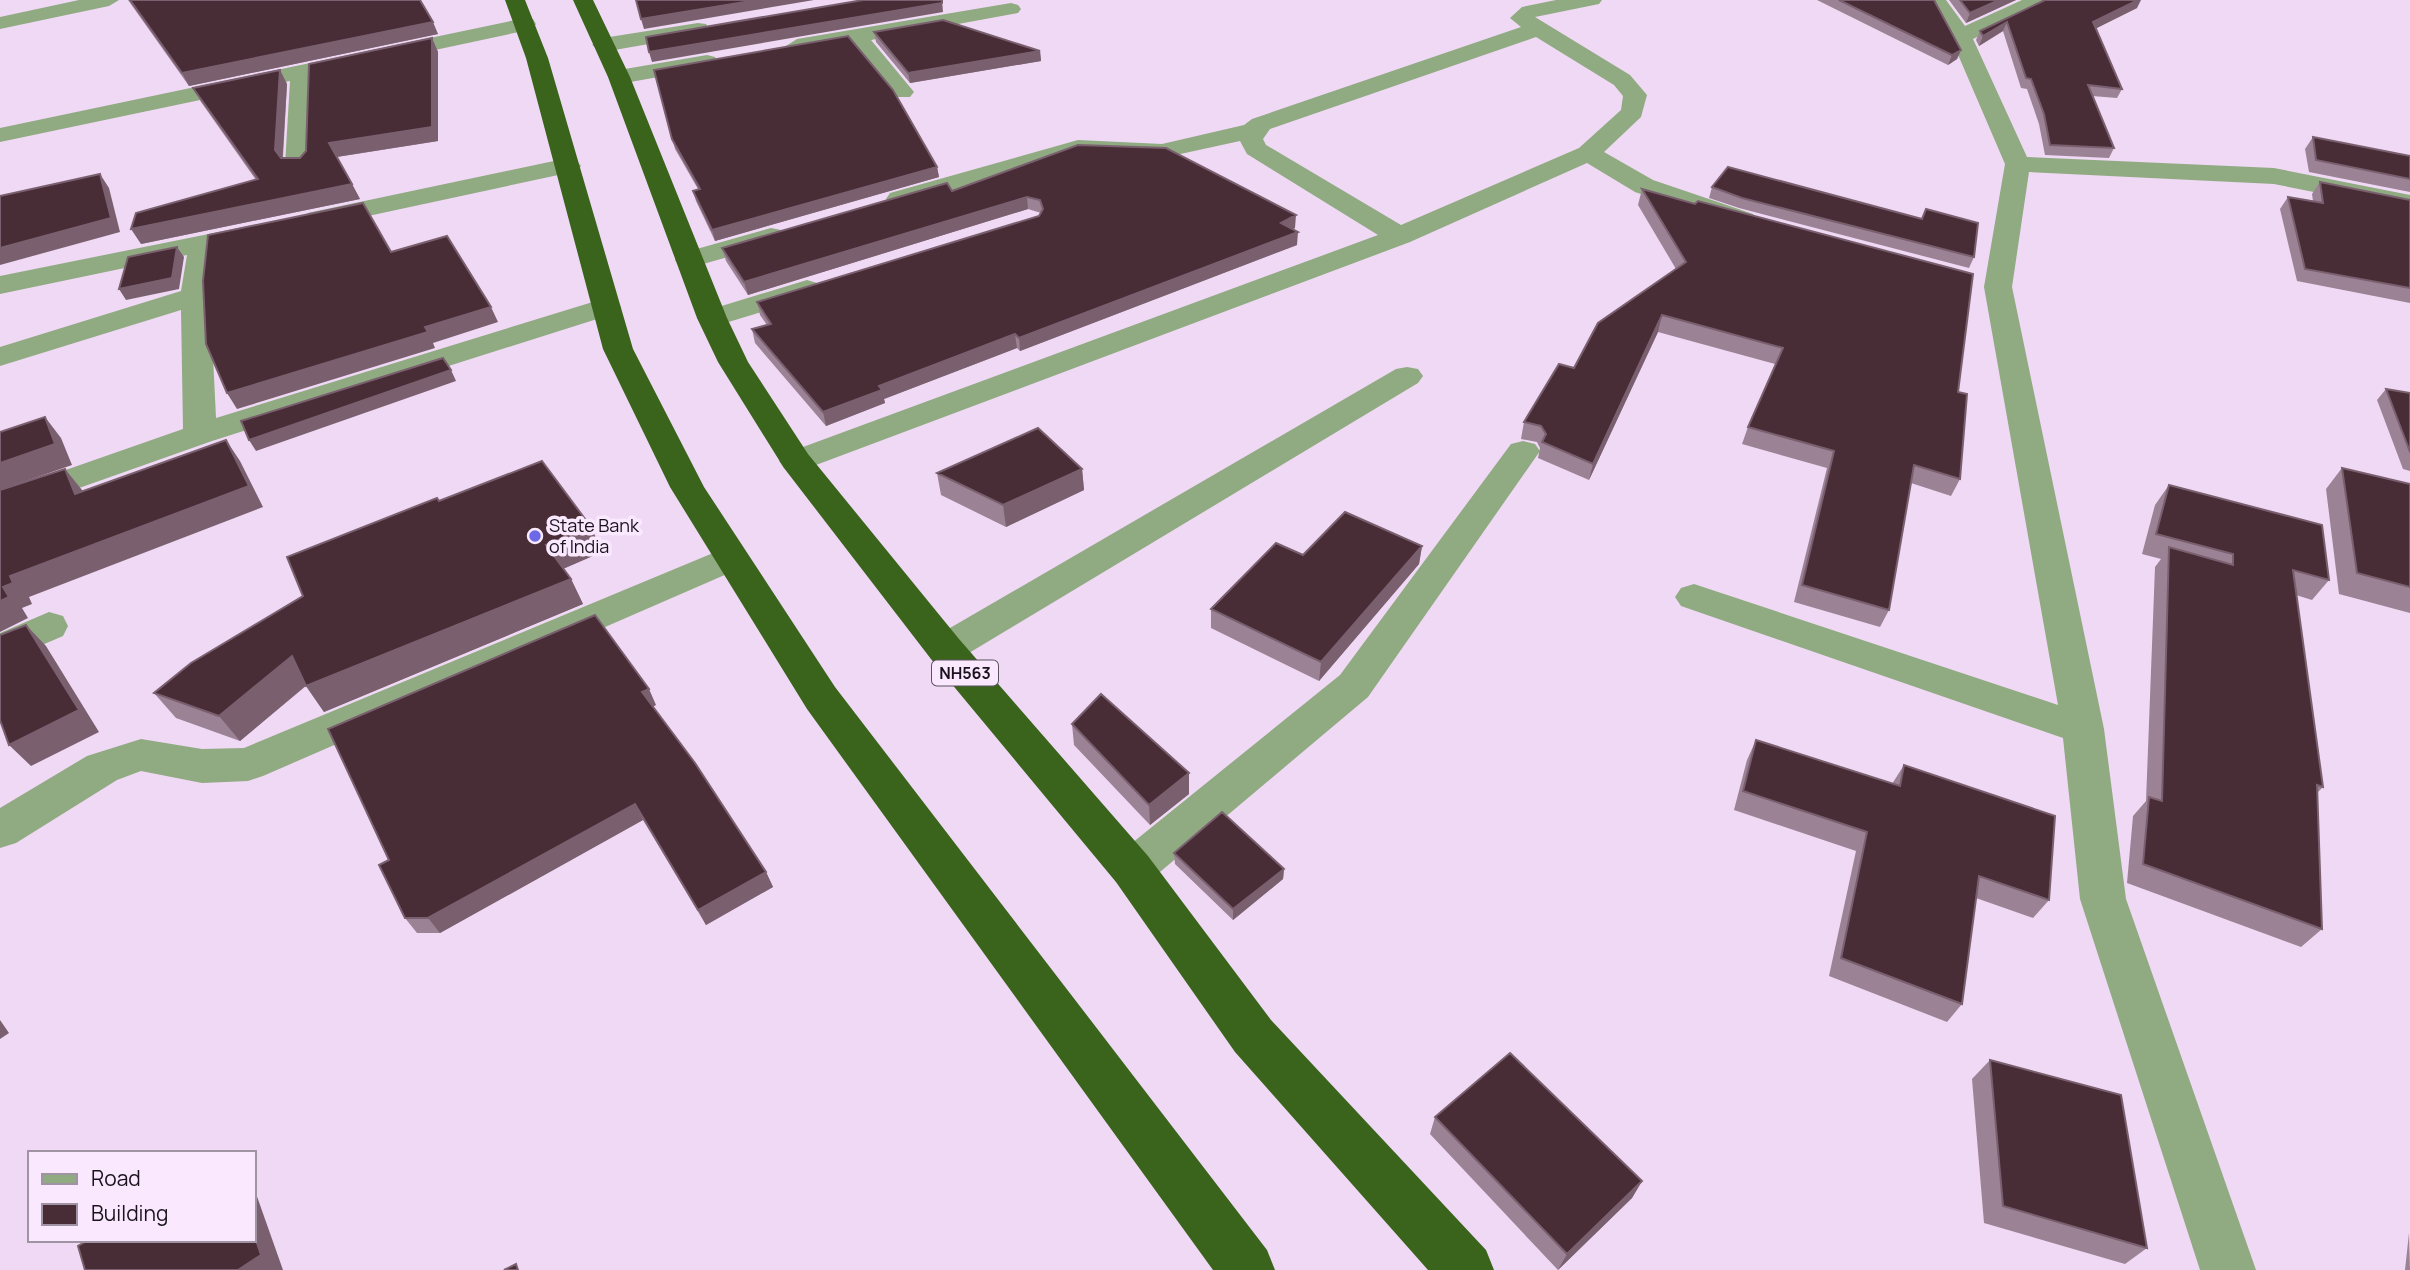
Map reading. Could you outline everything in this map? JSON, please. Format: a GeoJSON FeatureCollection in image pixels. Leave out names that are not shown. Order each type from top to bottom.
{"type":"FeatureCollection","features":[{"type":"Feature","properties":{"kind":"highway","name":"NH563"},"geometry":{"type":"LineString","coordinates":[[583,0],[611,61],[712,318],[733,362],[796,461],[945,649],[1132,869],[1253,1036],[1466,1270]]}},
{"type":"Feature","properties":{"kind":"highway"},"geometry":{"type":"LineString","coordinates":[[520,12],[568,166],[618,349],[687,487],[821,698],[1247,1270]]}},
{"type":"Feature","properties":{"kind":"street"},"geometry":{"type":"LineString","coordinates":[[0,23],[109,0]]}},
{"type":"Feature","properties":{"kind":"street"},"geometry":{"type":"LineString","coordinates":[[796,461],[1400,236],[1588,153],[1633,112],[1635,95],[1622,80],[1521,18],[1530,10],[1591,0]]}},
{"type":"Feature","properties":{"kind":"street"},"geometry":{"type":"LineString","coordinates":[[1936,0],[1961,36],[2018,164],[1985,284],[2015,382],[2042,503],[2082,729],[2103,899],[2228,1270]]}},
{"type":"Feature","properties":{"kind":"street"},"geometry":{"type":"LineString","coordinates":[[1961,36],[2039,0]]}},
{"type":"Feature","properties":{"kind":"street"},"geometry":{"type":"LineString","coordinates":[[777,49],[1011,9]]}},
{"type":"Feature","properties":{"kind":"street"},"geometry":{"type":"LineString","coordinates":[[0,135],[302,71],[520,12]]}},
{"type":"Feature","properties":{"kind":"street"},"geometry":{"type":"LineString","coordinates":[[611,61],[722,24]]}},
{"type":"Feature","properties":{"kind":"street"},"geometry":{"type":"LineString","coordinates":[[877,205],[1078,147],[1162,151],[1252,131],[1261,124],[1537,29]]}},
{"type":"Feature","properties":{"kind":"street"},"geometry":{"type":"LineString","coordinates":[[856,36],[902,92]]}},
{"type":"Feature","properties":{"kind":"street"},"geometry":{"type":"LineString","coordinates":[[611,61],[724,59]]}},
{"type":"Feature","properties":{"kind":"street"},"geometry":{"type":"LineString","coordinates":[[298,164],[302,71]]}},
{"type":"Feature","properties":{"kind":"street"},"geometry":{"type":"LineString","coordinates":[[1252,131],[1251,139],[1256,149],[1400,236]]}},
{"type":"Feature","properties":{"kind":"street"},"geometry":{"type":"LineString","coordinates":[[1588,153],[1644,186],[1729,217],[1769,227]]}},
{"type":"Feature","properties":{"kind":"street"},"geometry":{"type":"LineString","coordinates":[[2018,164],[2274,176],[2410,203]]}},
{"type":"Feature","properties":{"kind":"street"},"geometry":{"type":"LineString","coordinates":[[0,285],[568,166]]}},
{"type":"Feature","properties":{"kind":"street"},"geometry":{"type":"LineString","coordinates":[[689,260],[796,229]]}},
{"type":"Feature","properties":{"kind":"street"},"geometry":{"type":"LineString","coordinates":[[200,434],[195,296],[202,244]]}},
{"type":"Feature","properties":{"kind":"street"},"geometry":{"type":"LineString","coordinates":[[712,318],[831,281]]}},
{"type":"Feature","properties":{"kind":"street"},"geometry":{"type":"LineString","coordinates":[[0,356],[195,296]]}},
{"type":"Feature","properties":{"kind":"street"},"geometry":{"type":"LineString","coordinates":[[0,506],[200,434],[606,307]]}},
{"type":"Feature","properties":{"kind":"street"},"geometry":{"type":"LineString","coordinates":[[945,649],[1407,376]]}},
{"type":"Feature","properties":{"kind":"street"},"geometry":{"type":"LineString","coordinates":[[1132,869],[1354,686],[1523,451]]}},
{"type":"Feature","properties":{"kind":"street"},"geometry":{"type":"LineString","coordinates":[[0,830],[102,768],[141,755],[202,766],[248,764],[730,558]]}},
{"type":"Feature","properties":{"kind":"street"},"geometry":{"type":"LineString","coordinates":[[1694,597],[2082,729]]}},
{"type":"Feature","properties":{"kind":"street"},"geometry":{"type":"LineString","coordinates":[[0,649],[49,626]]}},
{"type":"Feature","properties":{"kind":"building"},"geometry":{"type":"Polygon","coordinates":[[[130,0],[420,0],[433,22],[182,73],[130,0]]]}},
{"type":"Feature","properties":{"kind":"building"},"geometry":{"type":"Polygon","coordinates":[[[636,0],[757,0],[641,19],[636,0]]]}},
{"type":"Feature","properties":{"kind":"building"},"geometry":{"type":"Polygon","coordinates":[[[863,0],[942,0],[942,3],[649,52],[646,37],[863,0]]]}},
{"type":"Feature","properties":{"kind":"building"},"geometry":{"type":"Polygon","coordinates":[[[1839,0],[1934,0],[1961,50],[1952,55],[1839,0]]]}},
{"type":"Feature","properties":{"kind":"building"},"geometry":{"type":"Polygon","coordinates":[[[1960,0],[1999,0],[1970,13],[1960,0]]]}},
{"type":"Feature","properties":{"kind":"building"},"geometry":{"type":"Polygon","coordinates":[[[2045,0],[2138,0],[2093,22],[2122,89],[2088,85],[2114,148],[2050,145],[2044,114],[2031,79],[2026,78],[2007,22],[1983,36],[1980,31],[2045,0]]]}},
{"type":"Feature","properties":{"kind":"building"},"geometry":{"type":"Polygon","coordinates":[[[943,20],[1040,51],[908,73],[874,32],[943,20]]]}},
{"type":"Feature","properties":{"kind":"building"},"geometry":{"type":"Polygon","coordinates":[[[848,36],[893,90],[937,167],[712,230],[693,191],[700,189],[672,139],[654,70],[848,36]]]}},
{"type":"Feature","properties":{"kind":"building"},"geometry":{"type":"Polygon","coordinates":[[[432,38],[432,127],[329,143],[352,184],[131,229],[136,213],[258,179],[193,88],[280,70],[275,150],[281,158],[300,158],[306,151],[309,64],[432,38]]]}},
{"type":"Feature","properties":{"kind":"building"},"geometry":{"type":"Polygon","coordinates":[[[2313,137],[2410,156],[2410,179],[2316,160],[2313,137]]]}},
{"type":"Feature","properties":{"kind":"building"},"geometry":{"type":"Polygon","coordinates":[[[1078,145],[1166,148],[1296,215],[1281,223],[1298,232],[1019,338],[1015,334],[879,386],[882,390],[823,412],[752,329],[771,324],[757,302],[1039,216],[1043,209],[1040,200],[1027,197],[744,282],[722,248],[947,183],[952,191],[1078,145]]]}},
{"type":"Feature","properties":{"kind":"building"},"geometry":{"type":"Polygon","coordinates":[[[1728,167],[1922,219],[1926,209],[1978,223],[1974,257],[1742,198],[1712,187],[1728,167]]]}},
{"type":"Feature","properties":{"kind":"building"},"geometry":{"type":"Polygon","coordinates":[[[100,174],[111,218],[0,248],[0,196],[100,174]]]}},
{"type":"Feature","properties":{"kind":"building"},"geometry":{"type":"Polygon","coordinates":[[[2320,182],[2410,200],[2410,288],[2305,269],[2288,197],[2323,203],[2320,182]]]}},
{"type":"Feature","properties":{"kind":"building"},"geometry":{"type":"Polygon","coordinates":[[[1642,189],[1695,204],[1698,201],[1973,274],[1958,392],[1967,394],[1960,479],[1914,465],[1889,610],[1802,585],[1834,451],[1748,427],[1783,348],[1662,315],[1593,464],[1542,442],[1546,434],[1541,426],[1524,422],[1559,364],[1574,368],[1598,323],[1686,262],[1642,189]]]}},
{"type":"Feature","properties":{"kind":"building"},"geometry":{"type":"Polygon","coordinates":[[[363,203],[391,252],[447,236],[491,307],[425,327],[428,332],[227,393],[206,344],[203,281],[208,235],[363,203]]]}},
{"type":"Feature","properties":{"kind":"building"},"geometry":{"type":"Polygon","coordinates":[[[177,247],[172,278],[119,289],[128,257],[177,247]]]}},
{"type":"Feature","properties":{"kind":"building"},"geometry":{"type":"Polygon","coordinates":[[[443,358],[451,370],[249,440],[241,421],[443,358]]]}},
{"type":"Feature","properties":{"kind":"building"},"geometry":{"type":"Polygon","coordinates":[[[2386,389],[2410,393],[2410,452],[2386,389]]]}},
{"type":"Feature","properties":{"kind":"building"},"geometry":{"type":"Polygon","coordinates":[[[45,417],[55,444],[0,463],[0,432],[45,417]]]}},
{"type":"Feature","properties":{"kind":"building"},"geometry":{"type":"Polygon","coordinates":[[[1038,428],[1082,469],[1003,505],[937,473],[1038,428]]]}},
{"type":"Feature","properties":{"kind":"building"},"geometry":{"type":"Polygon","coordinates":[[[226,440],[249,486],[10,576],[13,583],[3,587],[9,597],[0,601],[0,490],[65,469],[75,494],[226,440]]]}},
{"type":"Feature","properties":{"kind":"building"},"geometry":{"type":"Polygon","coordinates":[[[542,461],[591,527],[546,545],[571,579],[306,686],[292,656],[219,716],[154,693],[191,663],[303,596],[287,557],[437,498],[439,501],[542,461]]]}},
{"type":"Feature","properties":{"kind":"building"},"geometry":{"type":"Polygon","coordinates":[[[2342,468],[2410,484],[2410,587],[2357,573],[2342,468]]]}},
{"type":"Feature","properties":{"kind":"building"},"geometry":{"type":"Polygon","coordinates":[[[2169,485],[2322,525],[2329,580],[2293,570],[2323,787],[2317,785],[2322,929],[2143,864],[2149,797],[2162,801],[2169,547],[2233,565],[2233,554],[2156,534],[2169,485]]]}},
{"type":"Feature","properties":{"kind":"building"},"geometry":{"type":"Polygon","coordinates":[[[1345,512],[1422,546],[1321,662],[1211,609],[1276,543],[1303,555],[1345,512]]]}},
{"type":"Feature","properties":{"kind":"building"},"geometry":{"type":"Polygon","coordinates":[[[595,615],[649,689],[642,692],[695,763],[766,872],[698,910],[635,804],[428,918],[405,918],[379,865],[389,860],[328,729],[595,615]]]}},
{"type":"Feature","properties":{"kind":"building"},"geometry":{"type":"Polygon","coordinates":[[[26,625],[79,710],[9,745],[0,720],[0,635],[26,625]]]}},
{"type":"Feature","properties":{"kind":"building"},"geometry":{"type":"Polygon","coordinates":[[[1101,694],[1189,773],[1149,805],[1072,724],[1101,694]]]}},
{"type":"Feature","properties":{"kind":"building"},"geometry":{"type":"Polygon","coordinates":[[[1756,740],[1900,786],[1904,765],[2055,816],[2049,900],[1979,876],[1962,1004],[1841,958],[1867,832],[1743,791],[1756,740]]]}},
{"type":"Feature","properties":{"kind":"building"},"geometry":{"type":"Polygon","coordinates":[[[1222,812],[1284,869],[1233,909],[1174,853],[1222,812]]]}},
{"type":"Feature","properties":{"kind":"building"},"geometry":{"type":"Polygon","coordinates":[[[1510,1053],[1642,1181],[1567,1254],[1435,1117],[1510,1053]]]}},
{"type":"Feature","properties":{"kind":"building"},"geometry":{"type":"Polygon","coordinates":[[[1990,1060],[2121,1095],[2147,1248],[2003,1206],[1990,1060]]]}},
{"type":"Feature","properties":{"kind":"building"},"geometry":{"type":"Polygon","coordinates":[[[256,1240],[261,1255],[238,1270],[85,1270],[78,1246],[85,1242],[256,1240]]]}},
{"type":"Feature","properties":{"kind":"building"},"geometry":{"type":"Polygon","coordinates":[[[516,1264],[518,1270],[504,1270],[516,1264]]]}},
{"type":"Feature","properties":{"kind":"place","name":"State Bank of India"},"geometry":{"type":"Point","coordinates":[535,536]}}]}
